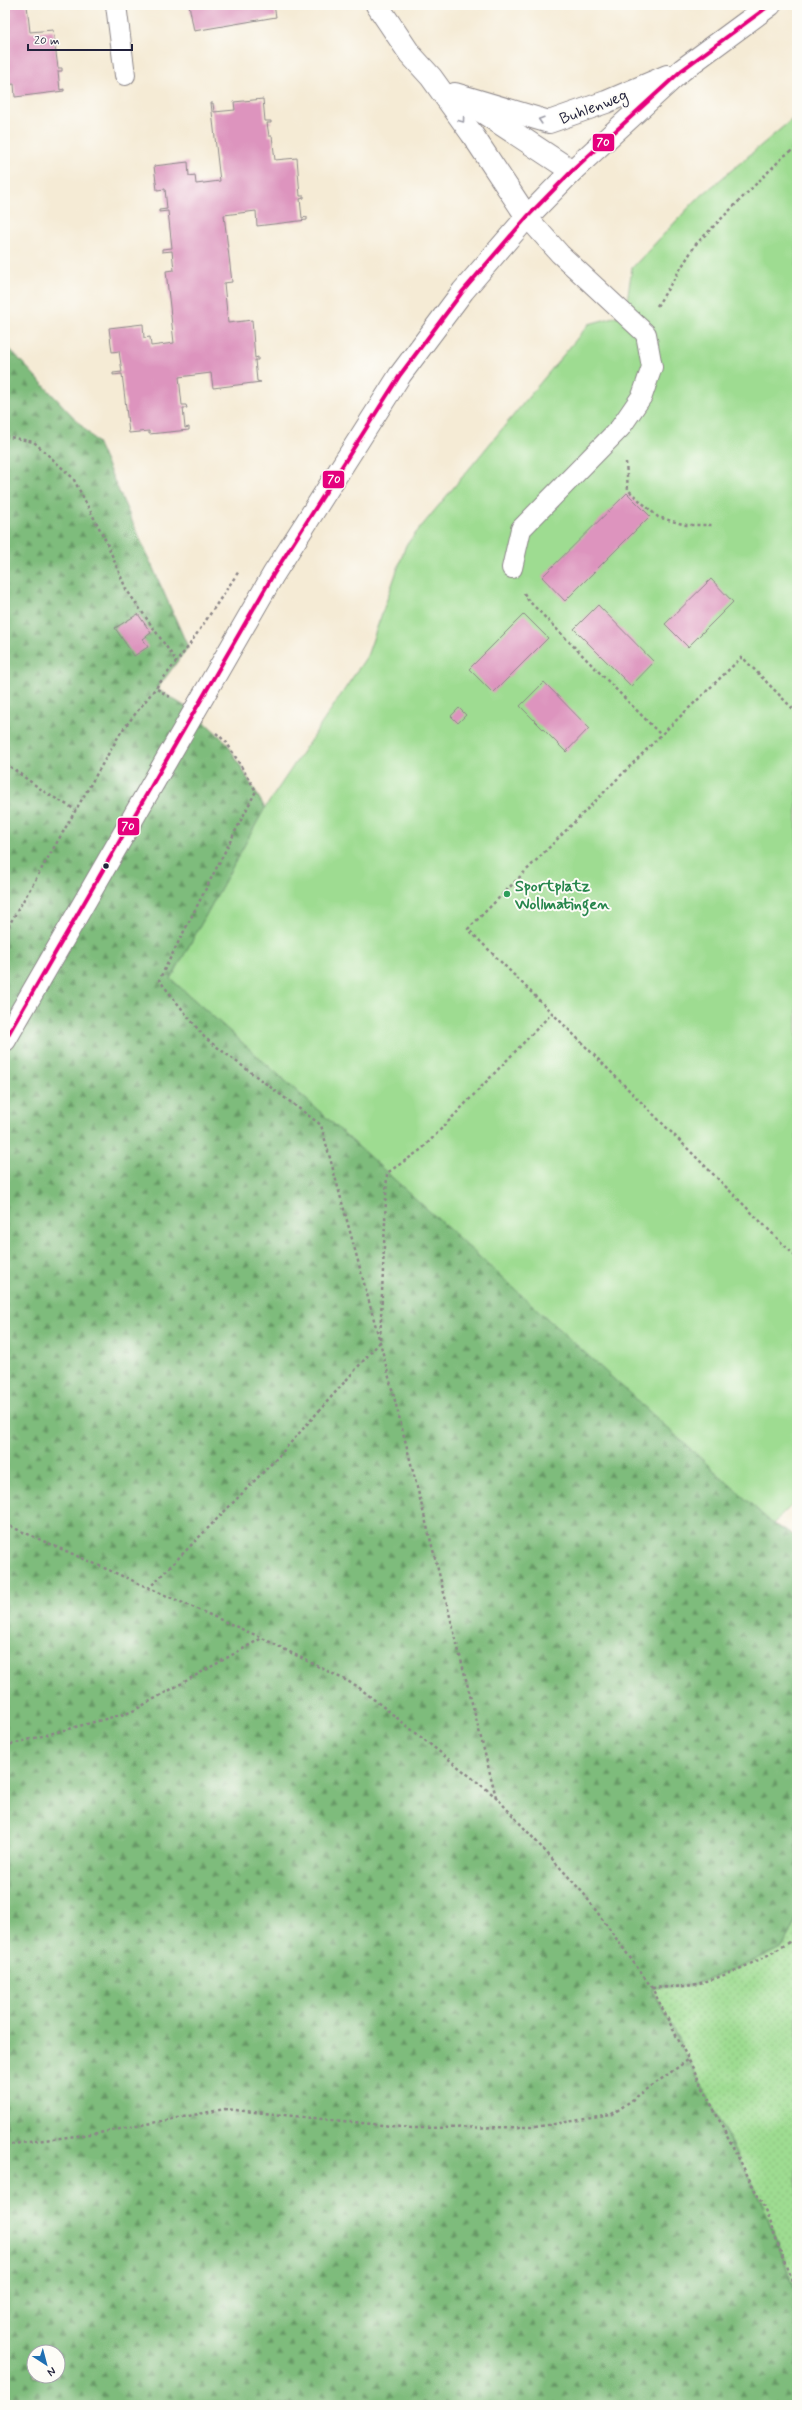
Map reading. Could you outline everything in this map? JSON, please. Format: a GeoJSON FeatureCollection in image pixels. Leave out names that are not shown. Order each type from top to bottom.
{"type":"FeatureCollection","features":[{"type":"Feature","properties":{"kind":"street","name":"Buhlenweg"},"geometry":{"type":"LineString","coordinates":[[377,5],[410,54],[431,77],[527,217]]}},
{"type":"Feature","properties":{"kind":"street"},"geometry":{"type":"LineString","coordinates":[[5,1040],[273,575],[400,374],[463,291],[527,217],[572,171],[682,70],[770,5]]}},
{"type":"Feature","properties":{"kind":"street","name":"Buhlenweg"},"geometry":{"type":"LineString","coordinates":[[455,94],[549,122],[606,102],[682,70]]}},
{"type":"Feature","properties":{"kind":"street","name":"Buhlenweg"},"geometry":{"type":"LineString","coordinates":[[431,77],[572,171]]}},
{"type":"Feature","properties":{"kind":"lane"},"geometry":{"type":"LineString","coordinates":[[116,5],[125,75]]}},
{"type":"Feature","properties":{"kind":"lane"},"geometry":{"type":"LineString","coordinates":[[512,568],[521,529],[620,428],[642,396],[652,367],[646,334],[560,254],[527,217]]}},
{"type":"Feature","properties":{"kind":"path"},"geometry":{"type":"LineString","coordinates":[[646,334],[653,313],[696,244],[784,156],[797,147]]}},
{"type":"Feature","properties":{"kind":"path"},"geometry":{"type":"LineString","coordinates":[[620,428],[628,490],[658,517],[686,525],[712,525]]}},
{"type":"Feature","properties":{"kind":"path"},"geometry":{"type":"LineString","coordinates":[[5,436],[34,442],[73,478],[106,541],[126,589],[176,662]]}},
{"type":"Feature","properties":{"kind":"path"},"geometry":{"type":"LineString","coordinates":[[512,568],[528,600],[662,735]]}},
{"type":"Feature","properties":{"kind":"path"},"geometry":{"type":"LineString","coordinates":[[797,713],[742,657],[468,929],[551,1014],[797,1258]]}},
{"type":"Feature","properties":{"kind":"path"},"geometry":{"type":"LineString","coordinates":[[227,744],[256,792],[159,980],[205,1038],[321,1125],[380,1342],[496,1797]]}},
{"type":"Feature","properties":{"kind":"path"},"geometry":{"type":"LineString","coordinates":[[5,763],[46,793],[76,810]]}},
{"type":"Feature","properties":{"kind":"path"},"geometry":{"type":"LineString","coordinates":[[148,1589],[278,1458],[380,1342],[387,1173],[422,1149],[551,1014]]}},
{"type":"Feature","properties":{"kind":"path"},"geometry":{"type":"LineString","coordinates":[[5,1524],[148,1589],[262,1638],[357,1686],[496,1797],[584,1894],[652,1988],[764,2208],[797,2295]]}},
{"type":"Feature","properties":{"kind":"path"},"geometry":{"type":"LineString","coordinates":[[5,1746],[131,1712],[262,1638]]}},
{"type":"Feature","properties":{"kind":"path"},"geometry":{"type":"LineString","coordinates":[[652,1988],[692,1985],[738,1968],[783,1947],[797,1937]]}},
{"type":"Feature","properties":{"kind":"path"},"geometry":{"type":"LineString","coordinates":[[5,2145],[99,2133],[225,2109],[411,2128],[535,2127],[611,2115],[688,2060]]}},
{"type":"Feature","properties":{"kind":"green space","name":"Sportplatz Wollmatingen"},"geometry":{"type":"Polygon","coordinates":[[[797,115],[797,1500],[773,1524],[327,1118],[171,979],[265,808],[367,656],[406,545],[589,324],[625,314],[632,268],[695,201],[797,115]]]}},
{"type":"Feature","properties":{"kind":"green space"},"geometry":{"type":"Polygon","coordinates":[[[5,344],[97,442],[188,647],[157,689],[194,712],[227,743],[265,808],[171,979],[327,1118],[773,1524],[797,1537],[797,1918],[783,1947],[738,1968],[692,1985],[652,1988],[764,2208],[797,2295],[797,2405],[5,2405],[5,344]]]}},
{"type":"Feature","properties":{"kind":"green space"},"geometry":{"type":"Polygon","coordinates":[[[797,1918],[797,2295],[764,2208],[652,1988],[692,1985],[738,1968],[783,1947],[797,1918]]]}},
{"type":"Feature","properties":{"kind":"building"},"geometry":{"type":"Polygon","coordinates":[[[5,5],[27,5],[30,32],[53,30],[58,68],[62,68],[62,71],[58,71],[60,90],[64,89],[64,91],[15,97],[14,84],[5,85],[5,5]]]}},
{"type":"Feature","properties":{"kind":"building"},"geometry":{"type":"Polygon","coordinates":[[[189,5],[274,5],[276,17],[194,31],[189,5]]]}},
{"type":"Feature","properties":{"kind":"building"},"geometry":{"type":"Polygon","coordinates":[[[263,99],[265,121],[271,121],[271,123],[267,123],[269,136],[272,136],[275,160],[297,158],[300,196],[304,196],[304,198],[300,199],[302,218],[307,217],[307,220],[257,226],[256,211],[224,215],[232,282],[224,283],[228,323],[252,320],[255,358],[258,357],[258,360],[255,360],[257,381],[261,382],[213,388],[211,373],[179,377],[182,405],[186,405],[187,408],[183,408],[185,428],[189,427],[189,430],[149,434],[149,431],[129,433],[122,374],[113,375],[113,373],[122,372],[119,351],[112,352],[109,328],[143,324],[144,338],[150,337],[151,346],[174,343],[166,271],[174,270],[172,251],[162,252],[162,249],[172,248],[168,211],[159,212],[159,210],[167,209],[165,189],[157,190],[154,166],[188,162],[189,176],[195,175],[196,184],[220,181],[211,103],[213,103],[214,112],[235,110],[234,102],[263,99]]]}},
{"type":"Feature","properties":{"kind":"building"},"geometry":{"type":"Polygon","coordinates":[[[627,493],[650,516],[565,601],[542,577],[627,493]]]}},
{"type":"Feature","properties":{"kind":"building"},"geometry":{"type":"Polygon","coordinates":[[[711,579],[733,602],[688,647],[665,624],[711,579]]]}},
{"type":"Feature","properties":{"kind":"building"},"geometry":{"type":"Polygon","coordinates":[[[598,605],[654,662],[631,686],[574,629],[598,605]]]}},
{"type":"Feature","properties":{"kind":"building"},"geometry":{"type":"Polygon","coordinates":[[[138,614],[151,633],[143,639],[148,647],[134,656],[115,628],[138,614]]]}},
{"type":"Feature","properties":{"kind":"building"},"geometry":{"type":"Polygon","coordinates":[[[524,614],[548,638],[493,693],[469,669],[524,614]]]}},
{"type":"Feature","properties":{"kind":"building"},"geometry":{"type":"Polygon","coordinates":[[[544,682],[589,728],[566,752],[520,706],[544,682]]]}},
{"type":"Feature","properties":{"kind":"building"},"geometry":{"type":"Polygon","coordinates":[[[459,708],[466,715],[458,723],[451,716],[459,708]]]}},
{"type":"Feature","properties":{"kind":"transit line","name":"70"},"geometry":{"type":"LineString","coordinates":[[5,1040],[273,575],[400,375],[463,291],[527,217],[572,171],[682,70],[770,5]]}},
{"type":"Feature","properties":{"kind":"place","name":"Sportplatz Wollmatingen"},"geometry":{"type":"Point","coordinates":[507,894]}}]}
